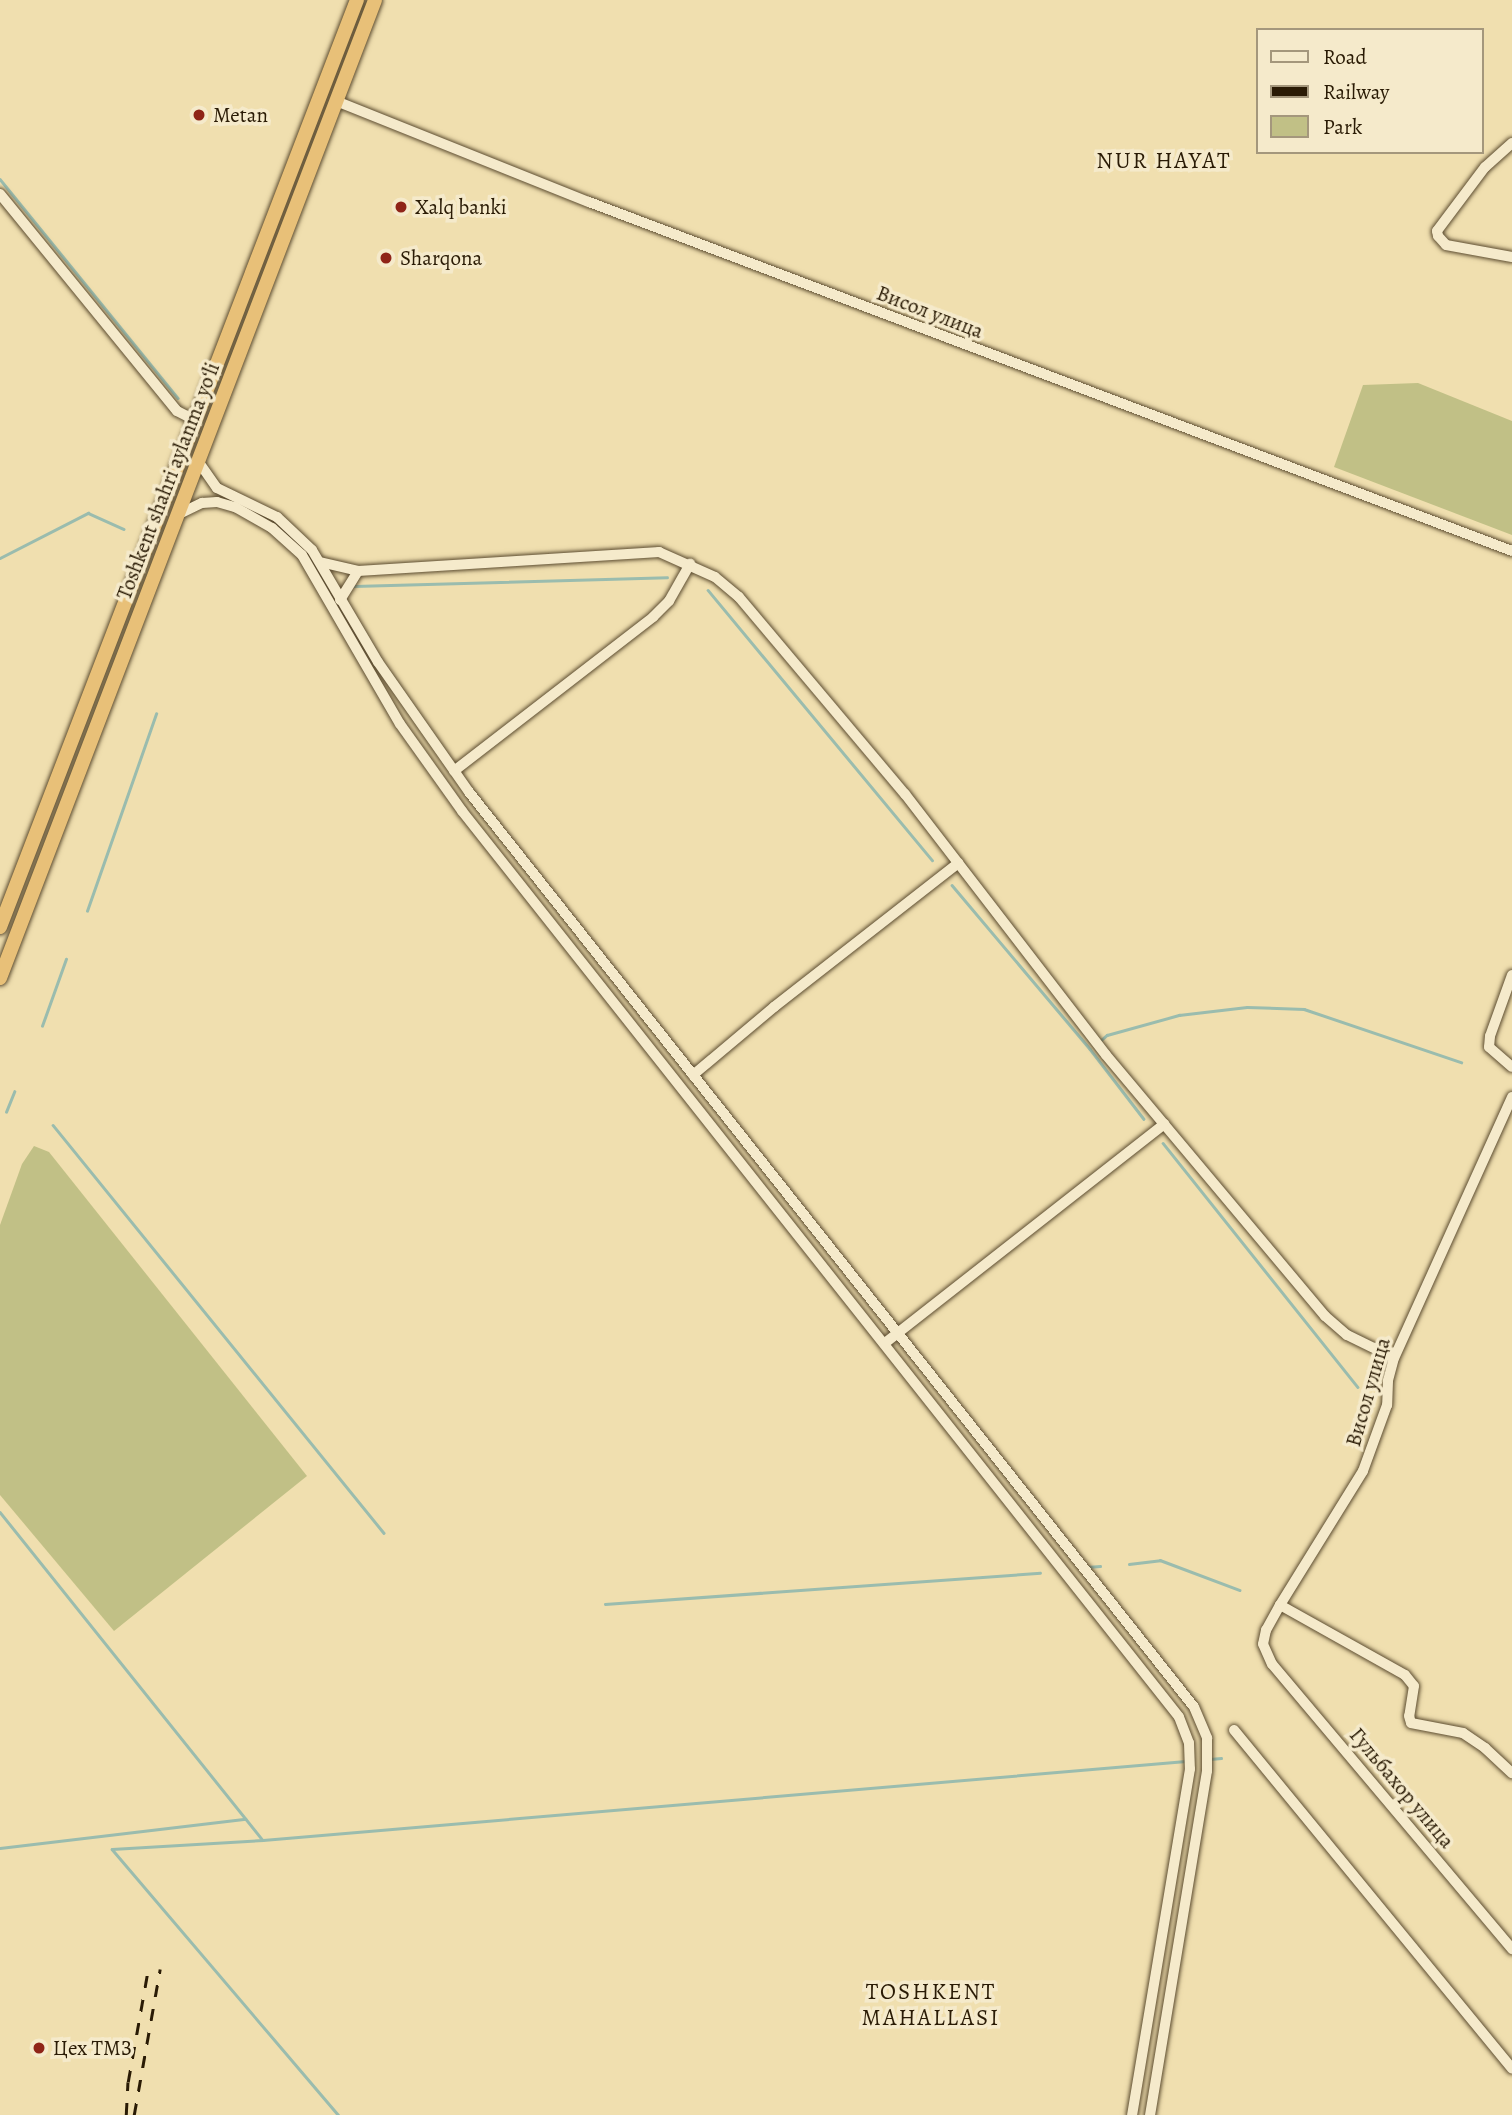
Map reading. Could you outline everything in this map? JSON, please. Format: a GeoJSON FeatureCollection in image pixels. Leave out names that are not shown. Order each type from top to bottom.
{"type":"FeatureCollection","features":[{"type":"Feature","properties":{"kind":"highway","name":"Toshkent shahri aylanma yoʻli"},"geometry":{"type":"LineString","coordinates":[[0,927],[357,0]]}},
{"type":"Feature","properties":{"kind":"highway","name":"Toshkent shahri aylanma yoʻli"},"geometry":{"type":"LineString","coordinates":[[0,978],[375,0]]}},
{"type":"Feature","properties":{"kind":"highway"},"geometry":{"type":"LineString","coordinates":[[55,782],[62,789],[73,789]]}},
{"type":"Feature","properties":{"kind":"street","name":"Висол улица"},"geometry":{"type":"LineString","coordinates":[[336,101],[602,207],[1512,551]]}},
{"type":"Feature","properties":{"kind":"street"},"geometry":{"type":"LineString","coordinates":[[1512,143],[1485,167],[1437,231],[1437,236],[1446,244],[1512,257]]}},
{"type":"Feature","properties":{"kind":"street"},"geometry":{"type":"LineString","coordinates":[[0,194],[177,411],[197,421]]}},
{"type":"Feature","properties":{"kind":"street"},"geometry":{"type":"LineString","coordinates":[[198,461],[217,488],[277,517],[304,540],[399,694],[454,771],[1194,1707],[1209,1753],[1150,2115]]}},
{"type":"Feature","properties":{"kind":"street"},"geometry":{"type":"LineString","coordinates":[[177,515],[202,503],[224,503],[253,515],[292,544],[310,567],[400,724],[428,765],[1179,1717],[1187,1733],[1190,1769],[1132,2115]]}},
{"type":"Feature","properties":{"kind":"street"},"geometry":{"type":"LineString","coordinates":[[320,562],[358,571],[659,552],[715,577],[739,597],[905,794],[1096,1044],[1330,1321],[1347,1335],[1394,1358]]}},
{"type":"Feature","properties":{"kind":"street"},"geometry":{"type":"LineString","coordinates":[[454,771],[653,617],[669,601],[690,564]]}},
{"type":"Feature","properties":{"kind":"street"},"geometry":{"type":"LineString","coordinates":[[340,600],[358,571]]}},
{"type":"Feature","properties":{"kind":"street"},"geometry":{"type":"LineString","coordinates":[[693,1075],[823,968],[958,863]]}},
{"type":"Feature","properties":{"kind":"street"},"geometry":{"type":"LineString","coordinates":[[593,976],[606,966]]}},
{"type":"Feature","properties":{"kind":"street"},"geometry":{"type":"LineString","coordinates":[[1508,1064],[1489,1047],[1490,1035],[1512,975]]}},
{"type":"Feature","properties":{"kind":"street","name":"Висол улица"},"geometry":{"type":"LineString","coordinates":[[1264,1650],[1266,1630],[1363,1471],[1387,1405],[1388,1381],[1394,1358],[1512,1097]]}},
{"type":"Feature","properties":{"kind":"street"},"geometry":{"type":"LineString","coordinates":[[885,1343],[1164,1125]]}},
{"type":"Feature","properties":{"kind":"street"},"geometry":{"type":"LineString","coordinates":[[1280,1605],[1405,1675],[1414,1686],[1409,1716],[1411,1723],[1462,1733],[1485,1748],[1512,1773]]}},
{"type":"Feature","properties":{"kind":"street","name":"Гульбахор улица"},"geometry":{"type":"LineString","coordinates":[[1264,1650],[1512,1949]]}},
{"type":"Feature","properties":{"kind":"street"},"geometry":{"type":"LineString","coordinates":[[1179,1717],[1194,1707]]}},
{"type":"Feature","properties":{"kind":"street"},"geometry":{"type":"LineString","coordinates":[[1234,1730],[1512,2069]]}},
{"type":"Feature","properties":{"kind":"green space"},"geometry":{"type":"Polygon","coordinates":[[[1418,383],[1512,421],[1512,535],[1334,467],[1363,385],[1418,383]]]}},
{"type":"Feature","properties":{"kind":"green space"},"geometry":{"type":"Polygon","coordinates":[[[34,1146],[49,1152],[307,1476],[114,1631],[0,1495],[0,1225],[22,1164],[34,1146]]]}},
{"type":"Feature","properties":{"kind":"waterway"},"geometry":{"type":"LineString","coordinates":[[0,179],[178,398]]}},
{"type":"Feature","properties":{"kind":"waterway"},"geometry":{"type":"LineString","coordinates":[[0,558],[88,513],[124,529]]}},
{"type":"Feature","properties":{"kind":"waterway"},"geometry":{"type":"LineString","coordinates":[[354,586],[667,577]]}},
{"type":"Feature","properties":{"kind":"waterway"},"geometry":{"type":"LineString","coordinates":[[708,590],[932,860]]}},
{"type":"Feature","properties":{"kind":"waterway"},"geometry":{"type":"LineString","coordinates":[[87,911],[156,714]]}},
{"type":"Feature","properties":{"kind":"waterway"},"geometry":{"type":"LineString","coordinates":[[952,885],[1090,1049],[1144,1119]]}},
{"type":"Feature","properties":{"kind":"waterway"},"geometry":{"type":"LineString","coordinates":[[42,1026],[66,959]]}},
{"type":"Feature","properties":{"kind":"waterway"},"geometry":{"type":"LineString","coordinates":[[1100,1041],[1107,1035],[1179,1015],[1247,1007],[1304,1009],[1461,1062]]}},
{"type":"Feature","properties":{"kind":"waterway"},"geometry":{"type":"LineString","coordinates":[[6,1112],[14,1092]]}},
{"type":"Feature","properties":{"kind":"waterway"},"geometry":{"type":"LineString","coordinates":[[53,1125],[384,1533]]}},
{"type":"Feature","properties":{"kind":"waterway"},"geometry":{"type":"LineString","coordinates":[[1163,1143],[1358,1387]]}},
{"type":"Feature","properties":{"kind":"waterway"},"geometry":{"type":"LineString","coordinates":[[0,1512],[263,1840]]}},
{"type":"Feature","properties":{"kind":"waterway"},"geometry":{"type":"LineString","coordinates":[[1129,1564],[1160,1560],[1240,1590]]}},
{"type":"Feature","properties":{"kind":"waterway"},"geometry":{"type":"LineString","coordinates":[[1087,1567],[1100,1566]]}},
{"type":"Feature","properties":{"kind":"waterway"},"geometry":{"type":"LineString","coordinates":[[605,1604],[1040,1573]]}},
{"type":"Feature","properties":{"kind":"waterway"},"geometry":{"type":"LineString","coordinates":[[1210,1759],[1221,1758]]}},
{"type":"Feature","properties":{"kind":"waterway"},"geometry":{"type":"LineString","coordinates":[[112,1849],[263,1840],[1186,1761]]}},
{"type":"Feature","properties":{"kind":"waterway"},"geometry":{"type":"LineString","coordinates":[[0,1848],[245,1819]]}},
{"type":"Feature","properties":{"kind":"waterway"},"geometry":{"type":"LineString","coordinates":[[112,1849],[338,2115]]}},
{"type":"Feature","properties":{"kind":"railway"},"geometry":{"type":"LineString","coordinates":[[134,2115],[160,1969]]}},
{"type":"Feature","properties":{"kind":"railway"},"geometry":{"type":"LineString","coordinates":[[126,2115],[128,2082],[148,1970]]}},
{"type":"Feature","properties":{"kind":"place","name":"Metan"},"geometry":{"type":"Point","coordinates":[199,115]}},
{"type":"Feature","properties":{"kind":"place","name":"Xalq banki"},"geometry":{"type":"Point","coordinates":[401,207]}},
{"type":"Feature","properties":{"kind":"place","name":"Sharqona"},"geometry":{"type":"Point","coordinates":[386,258]}},
{"type":"Feature","properties":{"kind":"place","name":"Цех ТМЗ"},"geometry":{"type":"Point","coordinates":[39,2048]}},
{"type":"Feature","properties":{"kind":"district","name":"NUR HAYAT"},"geometry":{"type":"Point","coordinates":[1164,161]}},
{"type":"Feature","properties":{"kind":"district","name":"TOSHKENT MAHALLASI"},"geometry":{"type":"Point","coordinates":[931,2005]}}]}
